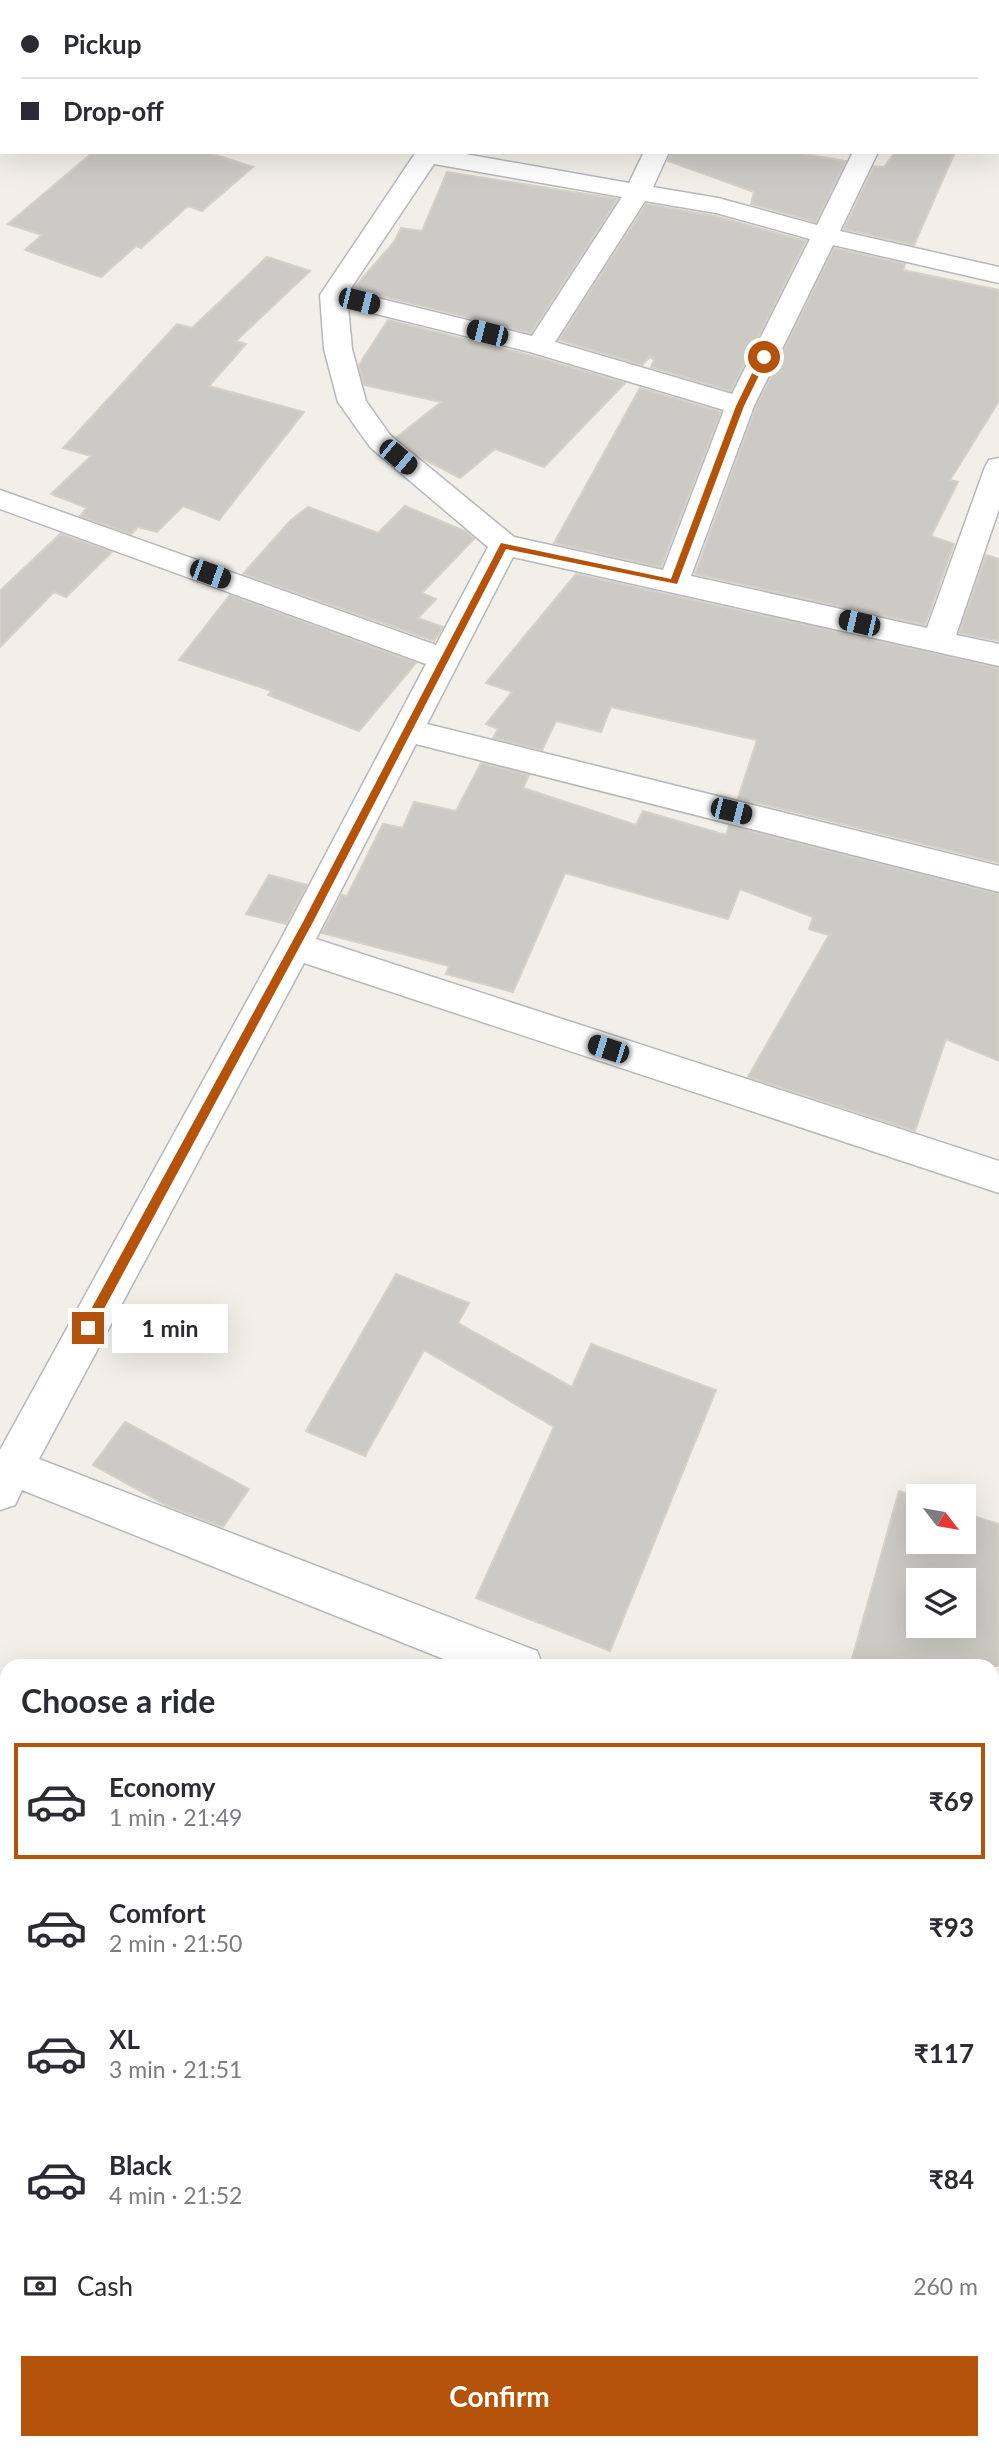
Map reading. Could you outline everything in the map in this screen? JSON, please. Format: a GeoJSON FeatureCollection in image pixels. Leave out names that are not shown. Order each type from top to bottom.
{"type":"FeatureCollection","features":[{"type":"Feature","properties":{"kind":"street"},"geometry":{"type":"LineString","coordinates":[[999,275],[825,235],[718,206],[428,154],[333,295],[338,349],[352,402],[380,441],[504,545],[999,655]]}},
{"type":"Feature","properties":{"kind":"street"},"geometry":{"type":"LineString","coordinates":[[539,346],[638,191],[656,154]]}},
{"type":"Feature","properties":{"kind":"street"},"geometry":{"type":"LineString","coordinates":[[674,582],[740,406],[865,154]]}},
{"type":"Feature","properties":{"kind":"street"},"geometry":{"type":"LineString","coordinates":[[333,295],[539,346],[740,406]]}},
{"type":"Feature","properties":{"kind":"street"},"geometry":{"type":"LineString","coordinates":[[939,641],[999,467]]}},
{"type":"Feature","properties":{"kind":"street"},"geometry":{"type":"LineString","coordinates":[[0,499],[446,660]]}},
{"type":"Feature","properties":{"kind":"street"},"geometry":{"type":"LineString","coordinates":[[465,1657],[6,1479],[295,946],[504,545]]}},
{"type":"Feature","properties":{"kind":"street"},"geometry":{"type":"LineString","coordinates":[[409,731],[999,879]]}},
{"type":"Feature","properties":{"kind":"street"},"geometry":{"type":"LineString","coordinates":[[295,946],[999,1177]]}},
{"type":"Feature","properties":{"kind":"building"},"geometry":{"type":"Polygon","coordinates":[[[91,154],[213,154],[253,167],[202,211],[188,206],[141,248],[136,246],[101,277],[25,250],[42,235],[8,224],[91,154]]]}},
{"type":"Feature","properties":{"kind":"building"},"geometry":{"type":"Polygon","coordinates":[[[670,154],[804,154],[846,161],[816,222],[751,204],[754,192],[668,161],[670,154]]]}},
{"type":"Feature","properties":{"kind":"building"},"geometry":{"type":"Polygon","coordinates":[[[894,154],[954,154],[914,245],[844,229],[874,166],[884,167],[894,154]]]}},
{"type":"Feature","properties":{"kind":"building"},"geometry":{"type":"Polygon","coordinates":[[[447,172],[618,199],[531,333],[353,289],[394,242],[401,228],[422,231],[447,172]]]}},
{"type":"Feature","properties":{"kind":"building"},"geometry":{"type":"Polygon","coordinates":[[[646,204],[715,216],[806,241],[731,391],[651,367],[654,360],[650,357],[642,365],[559,340],[646,204]]]}},
{"type":"Feature","properties":{"kind":"building"},"geometry":{"type":"Polygon","coordinates":[[[834,248],[905,264],[903,270],[999,290],[999,401],[950,480],[958,482],[931,536],[954,544],[925,625],[695,574],[756,407],[834,248]]]}},
{"type":"Feature","properties":{"kind":"building"},"geometry":{"type":"Polygon","coordinates":[[[267,257],[310,271],[236,341],[246,344],[209,386],[304,412],[219,520],[183,506],[157,532],[138,527],[131,534],[80,516],[87,508],[51,494],[91,456],[63,448],[177,324],[192,328],[267,257]]]}},
{"type":"Feature","properties":{"kind":"building"},"geometry":{"type":"Polygon","coordinates":[[[388,320],[529,355],[625,383],[544,467],[495,449],[460,478],[423,459],[397,437],[441,402],[364,385],[359,365],[388,320]]]}},
{"type":"Feature","properties":{"kind":"building"},"geometry":{"type":"Polygon","coordinates":[[[640,388],[721,412],[661,567],[554,543],[640,388]]]}},
{"type":"Feature","properties":{"kind":"building"},"geometry":{"type":"Polygon","coordinates":[[[405,506],[465,531],[474,539],[422,593],[436,599],[418,618],[443,627],[434,641],[243,574],[290,521],[308,507],[378,533],[405,506]]]}},
{"type":"Feature","properties":{"kind":"building"},"geometry":{"type":"Polygon","coordinates":[[[60,534],[112,552],[66,597],[54,592],[0,647],[0,591],[60,534]]]}},
{"type":"Feature","properties":{"kind":"building"},"geometry":{"type":"Polygon","coordinates":[[[986,555],[999,559],[999,641],[959,633],[986,555]]]}},
{"type":"Feature","properties":{"kind":"building"},"geometry":{"type":"Polygon","coordinates":[[[576,574],[999,668],[999,863],[738,798],[757,740],[611,707],[601,732],[556,721],[542,750],[493,738],[498,729],[486,724],[512,692],[486,683],[576,574]]]}},
{"type":"Feature","properties":{"kind":"building"},"geometry":{"type":"Polygon","coordinates":[[[230,595],[416,663],[359,731],[268,695],[272,691],[179,660],[230,595]]]}},
{"type":"Feature","properties":{"kind":"building"},"geometry":{"type":"Polygon","coordinates":[[[481,763],[529,775],[523,788],[636,825],[643,811],[726,835],[729,826],[999,894],[999,1061],[946,1039],[915,1131],[748,1077],[829,935],[809,929],[813,917],[740,889],[728,919],[565,873],[513,992],[446,974],[449,966],[322,933],[342,895],[347,896],[383,824],[403,828],[414,802],[456,811],[481,763]]]}},
{"type":"Feature","properties":{"kind":"building"},"geometry":{"type":"Polygon","coordinates":[[[269,875],[307,885],[286,924],[246,914],[269,875]]]}},
{"type":"Feature","properties":{"kind":"building"},"geometry":{"type":"Polygon","coordinates":[[[396,1274],[469,1303],[458,1323],[572,1387],[591,1344],[716,1390],[610,1651],[476,1598],[554,1427],[424,1350],[365,1456],[306,1431],[396,1274]]]}},
{"type":"Feature","properties":{"kind":"building"},"geometry":{"type":"Polygon","coordinates":[[[125,1422],[249,1489],[223,1527],[166,1505],[93,1465],[125,1422]]]}},
{"type":"Feature","properties":{"kind":"building"},"geometry":{"type":"Polygon","coordinates":[[[899,1491],[906,1493],[906,1554],[976,1554],[976,1517],[999,1524],[999,1659],[852,1659],[899,1491]]]}},
{"type":"Feature","properties":{"kind":"route"},"geometry":{"type":"LineString","coordinates":[[88,1328],[308,922],[504,545],[674,582],[740,406],[764,357]]}}]}
